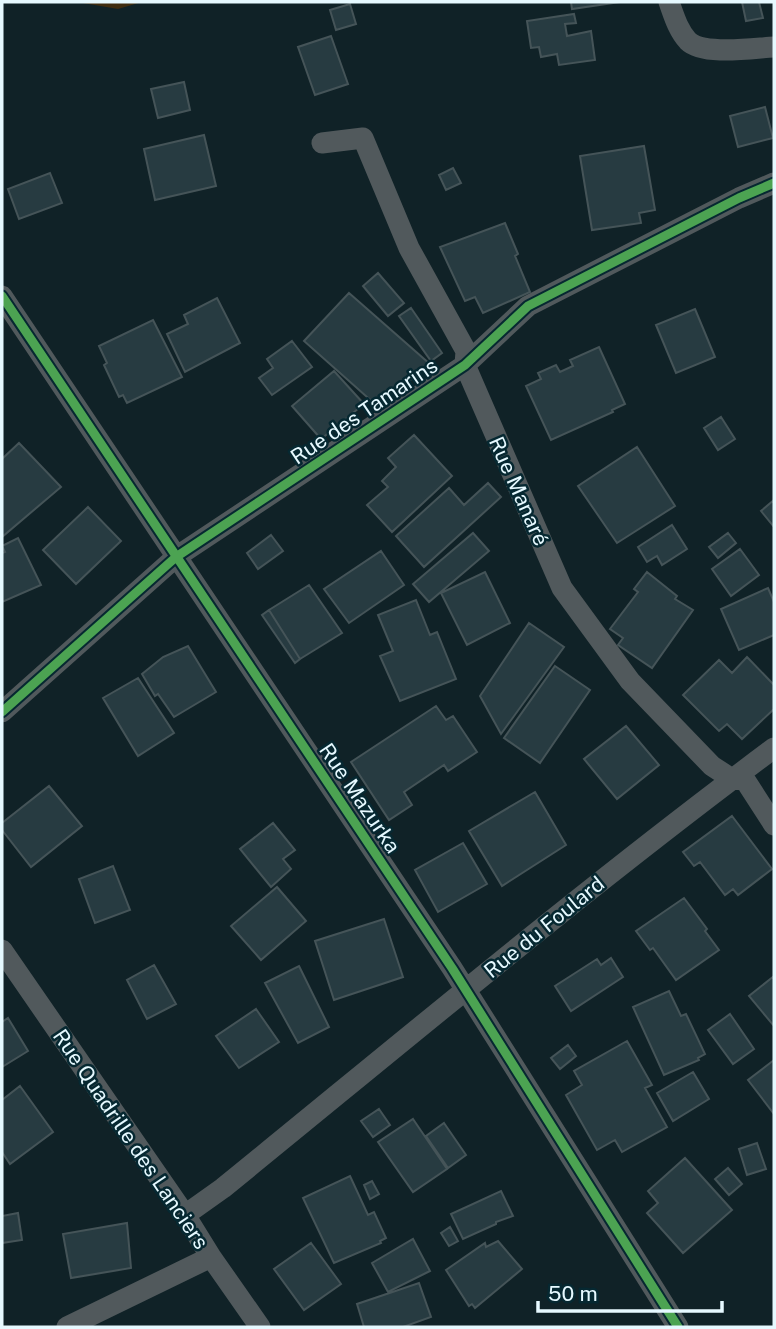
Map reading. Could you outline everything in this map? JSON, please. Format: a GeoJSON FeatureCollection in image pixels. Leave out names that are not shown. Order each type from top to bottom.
{"type":"FeatureCollection","features":[{"type":"Feature","properties":{"kind":"street"},"geometry":{"type":"LineString","coordinates":[[669,2],[677,26],[690,43],[710,50],[774,47]]}},
{"type":"Feature","properties":{"kind":"street","name":"Rue Manaré"},"geometry":{"type":"LineString","coordinates":[[322,143],[363,138],[409,248],[466,351],[465,365],[562,589],[630,681],[712,766],[732,779],[745,780],[774,825]]}},
{"type":"Feature","properties":{"kind":"street","name":"Rue des Tamarins"},"geometry":{"type":"LineString","coordinates":[[2,712],[176,557],[465,365],[528,306],[774,183]]}},
{"type":"Feature","properties":{"kind":"street","name":"Rue Mazurka"},"geometry":{"type":"LineString","coordinates":[[2,296],[466,990],[678,1327]]}},
{"type":"Feature","properties":{"kind":"street","name":"Rue du Foulard"},"geometry":{"type":"LineString","coordinates":[[185,1215],[233,1180],[694,807],[774,748]]}},
{"type":"Feature","properties":{"kind":"street","name":"Rue Quadrille des Lanciers"},"geometry":{"type":"LineString","coordinates":[[2,950],[260,1327]]}},
{"type":"Feature","properties":{"kind":"street"},"geometry":{"type":"LineString","coordinates":[[67,1327],[211,1257]]}},
{"type":"Feature","properties":{"kind":"shaded area"},"geometry":{"type":"Polygon","coordinates":[[[77,2],[142,2],[118,9],[77,2]]]}},
{"type":"Feature","properties":{"kind":"building"},"geometry":{"type":"Polygon","coordinates":[[[571,2],[620,2],[572,9],[571,2]]]}},
{"type":"Feature","properties":{"kind":"building"},"geometry":{"type":"Polygon","coordinates":[[[742,2],[759,2],[763,18],[746,21],[742,2]]]}},
{"type":"Feature","properties":{"kind":"building"},"geometry":{"type":"Polygon","coordinates":[[[350,4],[356,24],[336,30],[330,10],[350,4]]]}},
{"type":"Feature","properties":{"kind":"building"},"geometry":{"type":"Polygon","coordinates":[[[574,14],[576,23],[565,24],[567,36],[591,31],[595,60],[559,65],[557,54],[541,57],[539,47],[531,48],[527,21],[574,14]]]}},
{"type":"Feature","properties":{"kind":"building"},"geometry":{"type":"Polygon","coordinates":[[[331,36],[348,84],[315,95],[298,47],[331,36]]]}},
{"type":"Feature","properties":{"kind":"building"},"geometry":{"type":"Polygon","coordinates":[[[184,82],[190,110],[158,118],[151,89],[184,82]]]}},
{"type":"Feature","properties":{"kind":"building"},"geometry":{"type":"Polygon","coordinates":[[[765,107],[773,138],[738,147],[730,116],[765,107]]]}},
{"type":"Feature","properties":{"kind":"building"},"geometry":{"type":"Polygon","coordinates":[[[204,135],[216,186],[155,200],[144,149],[204,135]]]}},
{"type":"Feature","properties":{"kind":"building"},"geometry":{"type":"Polygon","coordinates":[[[644,146],[655,210],[639,213],[641,223],[592,230],[580,156],[644,146]]]}},
{"type":"Feature","properties":{"kind":"building"},"geometry":{"type":"Polygon","coordinates":[[[453,168],[461,183],[446,190],[439,175],[453,168]]]}},
{"type":"Feature","properties":{"kind":"building"},"geometry":{"type":"Polygon","coordinates":[[[50,173],[62,203],[19,219],[8,189],[50,173]]]}},
{"type":"Feature","properties":{"kind":"building"},"geometry":{"type":"Polygon","coordinates":[[[505,223],[530,292],[483,313],[475,297],[465,301],[440,247],[505,223]]]}},
{"type":"Feature","properties":{"kind":"building"},"geometry":{"type":"Polygon","coordinates":[[[378,273],[404,303],[388,316],[363,286],[378,273]]]}},
{"type":"Feature","properties":{"kind":"building"},"geometry":{"type":"Polygon","coordinates":[[[349,293],[431,365],[376,405],[304,341],[349,293]]]}},
{"type":"Feature","properties":{"kind":"building"},"geometry":{"type":"Polygon","coordinates":[[[217,298],[240,343],[185,372],[167,334],[188,324],[184,315],[217,298]]]}},
{"type":"Feature","properties":{"kind":"building"},"geometry":{"type":"Polygon","coordinates":[[[411,308],[442,353],[431,361],[399,316],[411,308]]]}},
{"type":"Feature","properties":{"kind":"building"},"geometry":{"type":"Polygon","coordinates":[[[695,309],[715,357],[676,373],[656,325],[695,309]]]}},
{"type":"Feature","properties":{"kind":"building"},"geometry":{"type":"Polygon","coordinates":[[[153,320],[182,377],[127,403],[123,395],[119,397],[104,365],[107,363],[99,346],[153,320]]]}},
{"type":"Feature","properties":{"kind":"building"},"geometry":{"type":"Polygon","coordinates":[[[292,341],[312,367],[272,395],[259,378],[273,368],[267,359],[292,341]]]}},
{"type":"Feature","properties":{"kind":"building"},"geometry":{"type":"Polygon","coordinates":[[[599,347],[625,404],[551,440],[526,386],[541,379],[538,373],[556,365],[560,372],[573,366],[570,360],[599,347]]]}},
{"type":"Feature","properties":{"kind":"building"},"geometry":{"type":"Polygon","coordinates":[[[334,371],[364,404],[321,439],[292,406],[334,371]]]}},
{"type":"Feature","properties":{"kind":"building"},"geometry":{"type":"Polygon","coordinates":[[[721,417],[735,439],[718,450],[704,428],[721,417]]]}},
{"type":"Feature","properties":{"kind":"building"},"geometry":{"type":"Polygon","coordinates":[[[414,435],[452,476],[392,532],[367,505],[388,487],[382,481],[396,467],[388,458],[414,435]]]}},
{"type":"Feature","properties":{"kind":"building"},"geometry":{"type":"Polygon","coordinates":[[[19,443],[61,487],[2,537],[2,459],[19,443]]]}},
{"type":"Feature","properties":{"kind":"building"},"geometry":{"type":"Polygon","coordinates":[[[637,447],[675,506],[617,543],[578,486],[637,447]]]}},
{"type":"Feature","properties":{"kind":"building"},"geometry":{"type":"Polygon","coordinates":[[[488,483],[501,497],[424,567],[396,536],[449,488],[464,505],[488,483]]]}},
{"type":"Feature","properties":{"kind":"building"},"geometry":{"type":"Polygon","coordinates":[[[774,500],[774,527],[761,511],[774,500]]]}},
{"type":"Feature","properties":{"kind":"building"},"geometry":{"type":"Polygon","coordinates":[[[88,507],[121,541],[76,584],[43,550],[88,507]]]}},
{"type":"Feature","properties":{"kind":"building"},"geometry":{"type":"Polygon","coordinates":[[[672,525],[687,549],[662,565],[657,556],[647,562],[638,547],[672,525]]]}},
{"type":"Feature","properties":{"kind":"building"},"geometry":{"type":"Polygon","coordinates":[[[473,533],[489,551],[429,602],[413,584],[473,533]]]}},
{"type":"Feature","properties":{"kind":"building"},"geometry":{"type":"Polygon","coordinates":[[[728,533],[736,543],[718,558],[709,547],[728,533]]]}},
{"type":"Feature","properties":{"kind":"building"},"geometry":{"type":"Polygon","coordinates":[[[271,535],[283,551],[258,569],[247,553],[271,535]]]}},
{"type":"Feature","properties":{"kind":"building"},"geometry":{"type":"Polygon","coordinates":[[[18,538],[41,585],[2,602],[2,553],[5,552],[2,546],[18,538]]]}},
{"type":"Feature","properties":{"kind":"building"},"geometry":{"type":"Polygon","coordinates":[[[740,549],[759,575],[731,596],[712,569],[740,549]]]}},
{"type":"Feature","properties":{"kind":"building"},"geometry":{"type":"Polygon","coordinates":[[[381,551],[404,585],[349,623],[324,589],[381,551]]]}},
{"type":"Feature","properties":{"kind":"building"},"geometry":{"type":"Polygon","coordinates":[[[485,572],[510,623],[467,645],[441,593],[485,572]]]}},
{"type":"Feature","properties":{"kind":"building"},"geometry":{"type":"Polygon","coordinates":[[[647,572],[677,596],[675,599],[693,610],[652,668],[618,645],[623,638],[610,629],[638,592],[634,589],[647,572]]]}},
{"type":"Feature","properties":{"kind":"building"},"geometry":{"type":"Polygon","coordinates":[[[309,585],[342,633],[300,659],[269,610],[309,585]]]}},
{"type":"Feature","properties":{"kind":"building"},"geometry":{"type":"Polygon","coordinates":[[[768,588],[774,602],[774,635],[739,650],[721,609],[768,588]]]}},
{"type":"Feature","properties":{"kind":"building"},"geometry":{"type":"Polygon","coordinates":[[[416,600],[430,635],[437,632],[456,679],[400,701],[380,656],[393,651],[378,615],[416,600]]]}},
{"type":"Feature","properties":{"kind":"building"},"geometry":{"type":"Polygon","coordinates":[[[269,610],[300,659],[295,663],[262,615],[269,610]]]}},
{"type":"Feature","properties":{"kind":"building"},"geometry":{"type":"Polygon","coordinates":[[[529,623],[564,647],[501,734],[480,696],[529,623]]]}},
{"type":"Feature","properties":{"kind":"building"},"geometry":{"type":"Polygon","coordinates":[[[188,646],[216,692],[174,717],[158,694],[155,696],[142,674],[163,657],[188,646]]]}},
{"type":"Feature","properties":{"kind":"building"},"geometry":{"type":"Polygon","coordinates":[[[747,657],[774,685],[774,709],[742,739],[727,724],[719,731],[683,695],[719,660],[732,673],[747,657]]]}},
{"type":"Feature","properties":{"kind":"building"},"geometry":{"type":"Polygon","coordinates":[[[555,666],[590,690],[540,763],[504,738],[555,666]]]}},
{"type":"Feature","properties":{"kind":"building"},"geometry":{"type":"Polygon","coordinates":[[[138,678],[174,733],[138,756],[103,698],[138,678]]]}},
{"type":"Feature","properties":{"kind":"building"},"geometry":{"type":"Polygon","coordinates":[[[436,706],[446,720],[453,716],[477,752],[448,771],[444,765],[404,792],[412,805],[389,820],[351,762],[436,706]]]}},
{"type":"Feature","properties":{"kind":"building"},"geometry":{"type":"Polygon","coordinates":[[[626,726],[659,765],[617,799],[584,759],[626,726]]]}},
{"type":"Feature","properties":{"kind":"building"},"geometry":{"type":"Polygon","coordinates":[[[49,786],[82,826],[31,867],[2,830],[2,823],[49,786]]]}},
{"type":"Feature","properties":{"kind":"building"},"geometry":{"type":"Polygon","coordinates":[[[535,792],[566,845],[502,886],[469,831],[535,792]]]}},
{"type":"Feature","properties":{"kind":"building"},"geometry":{"type":"Polygon","coordinates":[[[732,816],[772,869],[738,895],[733,889],[725,895],[700,862],[694,866],[683,852],[732,816]]]}},
{"type":"Feature","properties":{"kind":"building"},"geometry":{"type":"Polygon","coordinates":[[[273,823],[295,850],[283,859],[291,869],[271,887],[240,849],[273,823]]]}},
{"type":"Feature","properties":{"kind":"building"},"geometry":{"type":"Polygon","coordinates":[[[463,843],[487,884],[438,912],[415,870],[463,843]]]}},
{"type":"Feature","properties":{"kind":"building"},"geometry":{"type":"Polygon","coordinates":[[[113,866],[130,910],[95,923],[79,879],[113,866]]]}},
{"type":"Feature","properties":{"kind":"building"},"geometry":{"type":"Polygon","coordinates":[[[277,887],[306,921],[261,960],[231,926],[277,887]]]}},
{"type":"Feature","properties":{"kind":"building"},"geometry":{"type":"Polygon","coordinates":[[[684,898],[719,950],[676,980],[653,948],[650,950],[636,931],[684,898]]]}},
{"type":"Feature","properties":{"kind":"building"},"geometry":{"type":"Polygon","coordinates":[[[384,919],[403,977],[334,1000],[315,941],[384,919]]]}},
{"type":"Feature","properties":{"kind":"building"},"geometry":{"type":"Polygon","coordinates":[[[611,958],[623,977],[571,1011],[555,986],[597,959],[601,965],[611,958]]]}},
{"type":"Feature","properties":{"kind":"building"},"geometry":{"type":"Polygon","coordinates":[[[154,965],[176,1004],[147,1019],[127,980],[154,965]]]}},
{"type":"Feature","properties":{"kind":"building"},"geometry":{"type":"Polygon","coordinates":[[[299,966],[329,1027],[298,1043],[265,983],[299,966]]]}},
{"type":"Feature","properties":{"kind":"building"},"geometry":{"type":"Polygon","coordinates":[[[774,976],[774,1026],[749,996],[774,976]]]}},
{"type":"Feature","properties":{"kind":"building"},"geometry":{"type":"Polygon","coordinates":[[[669,991],[681,1016],[686,1014],[705,1054],[698,1058],[699,1060],[664,1075],[633,1007],[669,991]]]}},
{"type":"Feature","properties":{"kind":"building"},"geometry":{"type":"Polygon","coordinates":[[[256,1009],[279,1042],[239,1068],[216,1036],[256,1009]]]}},
{"type":"Feature","properties":{"kind":"building"},"geometry":{"type":"Polygon","coordinates":[[[730,1014],[754,1049],[733,1064],[708,1030],[730,1014]]]}},
{"type":"Feature","properties":{"kind":"building"},"geometry":{"type":"Polygon","coordinates":[[[8,1018],[28,1051],[2,1067],[2,1022],[8,1018]]]}},
{"type":"Feature","properties":{"kind":"building"},"geometry":{"type":"Polygon","coordinates":[[[627,1041],[652,1085],[645,1088],[667,1127],[622,1152],[615,1140],[597,1150],[566,1095],[582,1085],[574,1071],[627,1041]]]}},
{"type":"Feature","properties":{"kind":"building"},"geometry":{"type":"Polygon","coordinates":[[[568,1045],[576,1056],[560,1069],[551,1058],[568,1045]]]}},
{"type":"Feature","properties":{"kind":"building"},"geometry":{"type":"Polygon","coordinates":[[[774,1060],[774,1114],[748,1080],[774,1060]]]}},
{"type":"Feature","properties":{"kind":"building"},"geometry":{"type":"Polygon","coordinates":[[[693,1072],[709,1099],[673,1121],[657,1093],[693,1072]]]}},
{"type":"Feature","properties":{"kind":"building"},"geometry":{"type":"Polygon","coordinates":[[[20,1086],[53,1132],[10,1164],[2,1152],[2,1100],[20,1086]]]}},
{"type":"Feature","properties":{"kind":"building"},"geometry":{"type":"Polygon","coordinates":[[[379,1109],[390,1125],[373,1137],[361,1121],[379,1109]]]}},
{"type":"Feature","properties":{"kind":"building"},"geometry":{"type":"Polygon","coordinates":[[[413,1119],[447,1169],[413,1192],[378,1142],[413,1119]]]}},
{"type":"Feature","properties":{"kind":"building"},"geometry":{"type":"Polygon","coordinates":[[[444,1123],[466,1155],[448,1168],[426,1136],[444,1123]]]}},
{"type":"Feature","properties":{"kind":"building"},"geometry":{"type":"Polygon","coordinates":[[[757,1143],[766,1169],[747,1175],[739,1149],[757,1143]]]}},
{"type":"Feature","properties":{"kind":"building"},"geometry":{"type":"Polygon","coordinates":[[[685,1158],[732,1210],[683,1253],[647,1213],[658,1203],[648,1191],[685,1158]]]}},
{"type":"Feature","properties":{"kind":"building"},"geometry":{"type":"Polygon","coordinates":[[[728,1168],[742,1184],[729,1195],[715,1179],[728,1168]]]}},
{"type":"Feature","properties":{"kind":"building"},"geometry":{"type":"Polygon","coordinates":[[[350,1176],[368,1215],[374,1212],[386,1238],[380,1241],[381,1243],[334,1263],[303,1198],[350,1176]]]}},
{"type":"Feature","properties":{"kind":"building"},"geometry":{"type":"Polygon","coordinates":[[[372,1181],[379,1194],[370,1199],[364,1185],[372,1181]]]}},
{"type":"Feature","properties":{"kind":"building"},"geometry":{"type":"Polygon","coordinates":[[[501,1191],[513,1216],[463,1239],[451,1214],[501,1191]]]}},
{"type":"Feature","properties":{"kind":"building"},"geometry":{"type":"Polygon","coordinates":[[[18,1213],[22,1240],[2,1243],[2,1216],[18,1213]]]}},
{"type":"Feature","properties":{"kind":"building"},"geometry":{"type":"Polygon","coordinates":[[[127,1223],[131,1268],[71,1278],[63,1234],[127,1223]]]}},
{"type":"Feature","properties":{"kind":"building"},"geometry":{"type":"Polygon","coordinates":[[[450,1227],[458,1241],[449,1246],[441,1233],[450,1227]]]}},
{"type":"Feature","properties":{"kind":"building"},"geometry":{"type":"Polygon","coordinates":[[[413,1239],[430,1271],[388,1292],[372,1263],[413,1239]]]}},
{"type":"Feature","properties":{"kind":"building"},"geometry":{"type":"Polygon","coordinates":[[[498,1241],[522,1269],[475,1308],[472,1304],[469,1306],[446,1270],[485,1243],[486,1247],[498,1241]]]}},
{"type":"Feature","properties":{"kind":"building"},"geometry":{"type":"Polygon","coordinates":[[[311,1243],[341,1284],[304,1310],[274,1269],[311,1243]]]}},
{"type":"Feature","properties":{"kind":"building"},"geometry":{"type":"Polygon","coordinates":[[[419,1283],[431,1317],[403,1327],[364,1327],[357,1304],[419,1283]]]}},
{"type":"Feature","properties":{"kind":"cycle path"},"geometry":{"type":"LineString","coordinates":[[2,712],[176,557],[465,365],[528,306],[739,198],[774,183]]}},
{"type":"Feature","properties":{"kind":"cycle path"},"geometry":{"type":"LineString","coordinates":[[2,296],[452,968],[678,1327]]}}]}
